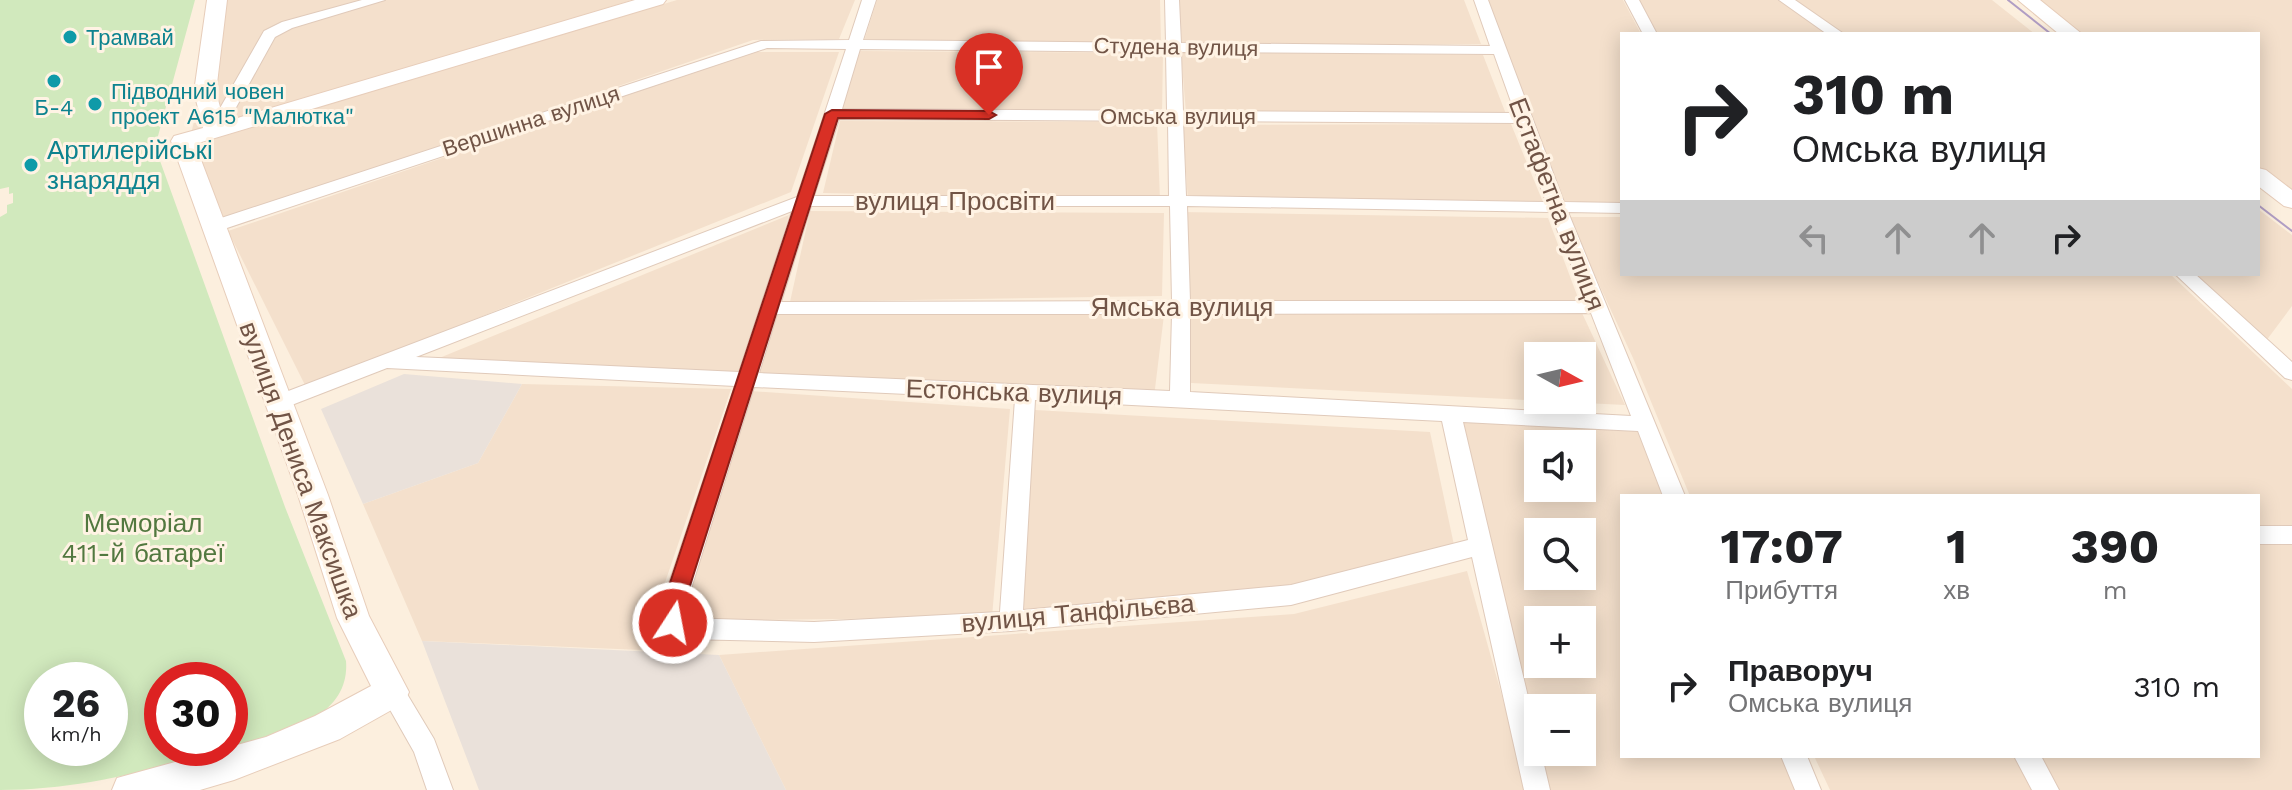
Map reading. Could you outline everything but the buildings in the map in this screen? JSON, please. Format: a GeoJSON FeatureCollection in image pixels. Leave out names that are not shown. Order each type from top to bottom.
{"type":"FeatureCollection","features":[{"type":"Feature","properties":{"kind":"street"},"geometry":{"type":"LineString","coordinates":[[215,131],[205,92],[217,0]]}},
{"type":"Feature","properties":{"kind":"street"},"geometry":{"type":"LineString","coordinates":[[215,131],[269,34],[287,25],[378,0]]}},
{"type":"Feature","properties":{"kind":"street"},"geometry":{"type":"LineString","coordinates":[[215,131],[656,0]]}},
{"type":"Feature","properties":{"kind":"street"},"geometry":{"type":"LineString","coordinates":[[746,380],[869,0]]}},
{"type":"Feature","properties":{"kind":"street"},"geometry":{"type":"LineString","coordinates":[[1172,0],[1181,306],[1180,399]]}},
{"type":"Feature","properties":{"kind":"street","name":"Естафетна вулиця"},"geometry":{"type":"LineString","coordinates":[[1481,0],[1557,207],[1642,424],[1673,494]]}},
{"type":"Feature","properties":{"kind":"street"},"geometry":{"type":"LineString","coordinates":[[1632,0],[1649,32]]}},
{"type":"Feature","properties":{"kind":"street"},"geometry":{"type":"LineString","coordinates":[[1786,0],[1834,32]]}},
{"type":"Feature","properties":{"kind":"street"},"geometry":{"type":"LineString","coordinates":[[2028,0],[2069,32]]}},
{"type":"Feature","properties":{"kind":"street","name":"Студена вулиця"},"geometry":{"type":"LineString","coordinates":[[854,44],[1499,50]]}},
{"type":"Feature","properties":{"kind":"street","name":"Вершинна вулиця"},"geometry":{"type":"LineString","coordinates":[[212,227],[759,45],[854,44]]}},
{"type":"Feature","properties":{"kind":"street","name":"Омська вулиця"},"geometry":{"type":"LineString","coordinates":[[832,114],[1524,118]]}},
{"type":"Feature","properties":{"kind":"street","name":"вулиця Дениса Максишка"},"geometry":{"type":"LineString","coordinates":[[215,131],[182,141],[313,495],[353,618],[425,747],[432,787]]}},
{"type":"Feature","properties":{"kind":"street"},"geometry":{"type":"LineString","coordinates":[[2260,177],[2292,201]]}},
{"type":"Feature","properties":{"kind":"street","name":"вулиця Просвіти"},"geometry":{"type":"LineString","coordinates":[[277,403],[803,201],[1178,201],[1620,208]]}},
{"type":"Feature","properties":{"kind":"street"},"geometry":{"type":"LineString","coordinates":[[2186,276],[2292,373]]}},
{"type":"Feature","properties":{"kind":"street","name":"Ямська вулиця"},"geometry":{"type":"LineString","coordinates":[[768,308],[1596,307]]}},
{"type":"Feature","properties":{"kind":"street","name":"Естонська вулиця"},"geometry":{"type":"LineString","coordinates":[[386,362],[1642,424]]}},
{"type":"Feature","properties":{"kind":"street","name":"вулиця Танфільєва"},"geometry":{"type":"LineString","coordinates":[[746,380],[678,592],[673,623],[684,629],[814,632],[1011,621],[1291,595],[1479,546]]}},
{"type":"Feature","properties":{"kind":"street"},"geometry":{"type":"LineString","coordinates":[[1011,621],[1025,393]]}},
{"type":"Feature","properties":{"kind":"street"},"geometry":{"type":"LineString","coordinates":[[1451,415],[1537,790]]}},
{"type":"Feature","properties":{"kind":"street"},"geometry":{"type":"LineString","coordinates":[[2260,535],[2292,535]]}},
{"type":"Feature","properties":{"kind":"street"},"geometry":{"type":"LineString","coordinates":[[130,790],[204,774],[269,754],[338,724],[392,692]]}},
{"type":"Feature","properties":{"kind":"street"},"geometry":{"type":"LineString","coordinates":[[1795,758],[1808,790]]}},
{"type":"Feature","properties":{"kind":"street"},"geometry":{"type":"LineString","coordinates":[[2028,758],[2046,790]]}},
{"type":"Feature","properties":{"kind":"shaded area"},"geometry":{"type":"Polygon","coordinates":[[[224,0],[632,0],[190,138],[224,0]]]}},
{"type":"Feature","properties":{"kind":"shaded area"},"geometry":{"type":"Polygon","coordinates":[[[677,0],[855,0],[839,39],[753,40],[220,222],[190,146],[677,0]]]}},
{"type":"Feature","properties":{"kind":"shaded area"},"geometry":{"type":"Polygon","coordinates":[[[877,0],[1160,0],[1161,44],[864,41],[877,0]]]}},
{"type":"Feature","properties":{"kind":"shaded area"},"geometry":{"type":"Polygon","coordinates":[[[1179,0],[1464,0],[1481,44],[1182,44],[1179,0]]]}},
{"type":"Feature","properties":{"kind":"shaded area"},"geometry":{"type":"Polygon","coordinates":[[[1484,0],[1623,0],[1640,32],[1620,32],[1620,204],[1561,203],[1484,0]]]}},
{"type":"Feature","properties":{"kind":"shaded area"},"geometry":{"type":"Polygon","coordinates":[[[1637,0],[1782,0],[1830,32],[1654,32],[1637,0]]]}},
{"type":"Feature","properties":{"kind":"shaded area"},"geometry":{"type":"Polygon","coordinates":[[[1788,0],[1992,0],[2032,32],[1836,32],[1788,0]]]}},
{"type":"Feature","properties":{"kind":"shaded area"},"geometry":{"type":"Polygon","coordinates":[[[2037,0],[2292,0],[2292,194],[2260,170],[2260,32],[2079,32],[2037,0]]]}},
{"type":"Feature","properties":{"kind":"shaded area"},"geometry":{"type":"Polygon","coordinates":[[[857,51],[1163,53],[1162,114],[839,112],[857,51]]]}},
{"type":"Feature","properties":{"kind":"shaded area"},"geometry":{"type":"Polygon","coordinates":[[[753,52],[839,52],[791,192],[306,387],[228,231],[753,52]]]}},
{"type":"Feature","properties":{"kind":"shaded area"},"geometry":{"type":"Polygon","coordinates":[[[1181,52],[1483,55],[1506,114],[1186,113],[1181,52]]]}},
{"type":"Feature","properties":{"kind":"shaded area"},"geometry":{"type":"Polygon","coordinates":[[[840,121],[1157,122],[1160,200],[823,193],[840,121]]]}},
{"type":"Feature","properties":{"kind":"shaded area"},"geometry":{"type":"Polygon","coordinates":[[[1511,124],[1547,212],[1188,202],[1183,125],[1511,124]]]}},
{"type":"Feature","properties":{"kind":"shaded area"},"geometry":{"type":"Polygon","coordinates":[[[810,211],[1164,213],[1162,296],[790,302],[810,211]]]}},
{"type":"Feature","properties":{"kind":"shaded area"},"geometry":{"type":"Polygon","coordinates":[[[2260,211],[2292,235],[2292,306],[2263,345],[2190,276],[2260,276],[2260,211]]]}},
{"type":"Feature","properties":{"kind":"shaded area"},"geometry":{"type":"Polygon","coordinates":[[[1181,212],[1548,218],[1580,303],[1185,303],[1181,212]]]}},
{"type":"Feature","properties":{"kind":"shaded area"},"geometry":{"type":"Polygon","coordinates":[[[789,215],[741,376],[432,361],[789,215]]]}},
{"type":"Feature","properties":{"kind":"shaded area"},"geometry":{"type":"Polygon","coordinates":[[[1568,217],[1620,217],[1620,276],[2172,276],[2292,389],[2292,528],[2260,529],[2260,494],[1689,494],[1633,358],[1568,217]]]}},
{"type":"Feature","properties":{"kind":"shaded area"},"geometry":{"type":"Polygon","coordinates":[[[1186,310],[1582,313],[1596,342],[1524,342],[1524,400],[1191,383],[1186,310]]]}},
{"type":"Feature","properties":{"kind":"shaded area"},"geometry":{"type":"Polygon","coordinates":[[[777,313],[1164,315],[1154,397],[755,378],[777,313]]]}},
{"type":"Feature","properties":{"kind":"shaded area"},"geometry":{"type":"Polygon","coordinates":[[[1596,343],[1625,405],[1596,404],[1596,343]]]}},
{"type":"Feature","properties":{"kind":"shaded area"},"geometry":{"type":"Polygon","coordinates":[[[404,374],[522,384],[478,463],[363,504],[321,409],[404,374]]]}},
{"type":"Feature","properties":{"kind":"shaded area"},"geometry":{"type":"Polygon","coordinates":[[[522,384],[731,389],[642,650],[422,641],[363,504],[478,463],[522,384]]]}},
{"type":"Feature","properties":{"kind":"shaded area"},"geometry":{"type":"Polygon","coordinates":[[[750,391],[1010,409],[992,617],[675,621],[750,391]]]}},
{"type":"Feature","properties":{"kind":"shaded area"},"geometry":{"type":"Polygon","coordinates":[[[1035,410],[1430,432],[1454,545],[1280,591],[1014,610],[1035,410]]]}},
{"type":"Feature","properties":{"kind":"shaded area"},"geometry":{"type":"Polygon","coordinates":[[[1457,416],[1639,430],[1667,494],[1620,494],[1620,758],[1783,758],[1797,790],[1549,790],[1543,766],[1596,766],[1596,694],[1525,694],[1457,416]]]}},
{"type":"Feature","properties":{"kind":"shaded area"},"geometry":{"type":"Polygon","coordinates":[[[2260,540],[2292,540],[2292,790],[2055,790],[2037,758],[2260,758],[2260,540]]]}},
{"type":"Feature","properties":{"kind":"shaded area"},"geometry":{"type":"Polygon","coordinates":[[[1467,571],[1526,782],[1523,790],[786,790],[719,655],[1294,614],[1467,571]]]}},
{"type":"Feature","properties":{"kind":"shaded area"},"geometry":{"type":"Polygon","coordinates":[[[422,641],[719,655],[786,790],[479,790],[422,641]]]}},
{"type":"Feature","properties":{"kind":"shaded area"},"geometry":{"type":"Polygon","coordinates":[[[1815,758],[2016,758],[2033,790],[1830,790],[1815,758]]]}},
{"type":"Feature","properties":{"kind":"green space","name":"Меморіал 411-й батареї"},"geometry":{"type":"Polygon","coordinates":[[[0,0],[195,0],[155,147],[285,507],[346,661],[345,678],[339,694],[323,712],[307,723],[248,743],[248,662],[144,662],[144,766],[162,766],[87,783],[0,790],[0,217],[7,213],[7,205],[13,203],[13,193],[9,194],[9,187],[0,189],[0,0]]]}},
{"type":"Feature","properties":{"kind":"tram line"},"geometry":{"type":"LineString","coordinates":[[2008,0],[2048,32]]}},
{"type":"Feature","properties":{"kind":"tram line"},"geometry":{"type":"LineString","coordinates":[[2260,207],[2292,231]]}},
{"type":"Feature","properties":{"kind":"place","name":"Трамвай"},"geometry":{"type":"Point","coordinates":[70,37]}},
{"type":"Feature","properties":{"kind":"place","name":"Б-4"},"geometry":{"type":"Point","coordinates":[54,81]}},
{"type":"Feature","properties":{"kind":"place","name":"Підводний човен проект А615 \"Малютка\""},"geometry":{"type":"Point","coordinates":[95,104]}},
{"type":"Feature","properties":{"kind":"place","name":"Артилерійські знаряддя"},"geometry":{"type":"Point","coordinates":[31,165]}},
{"type":"Feature","properties":{"kind":"route"},"geometry":{"type":"LineString","coordinates":[[673,623],[678,592],[832,114],[989,115]]}}]}
